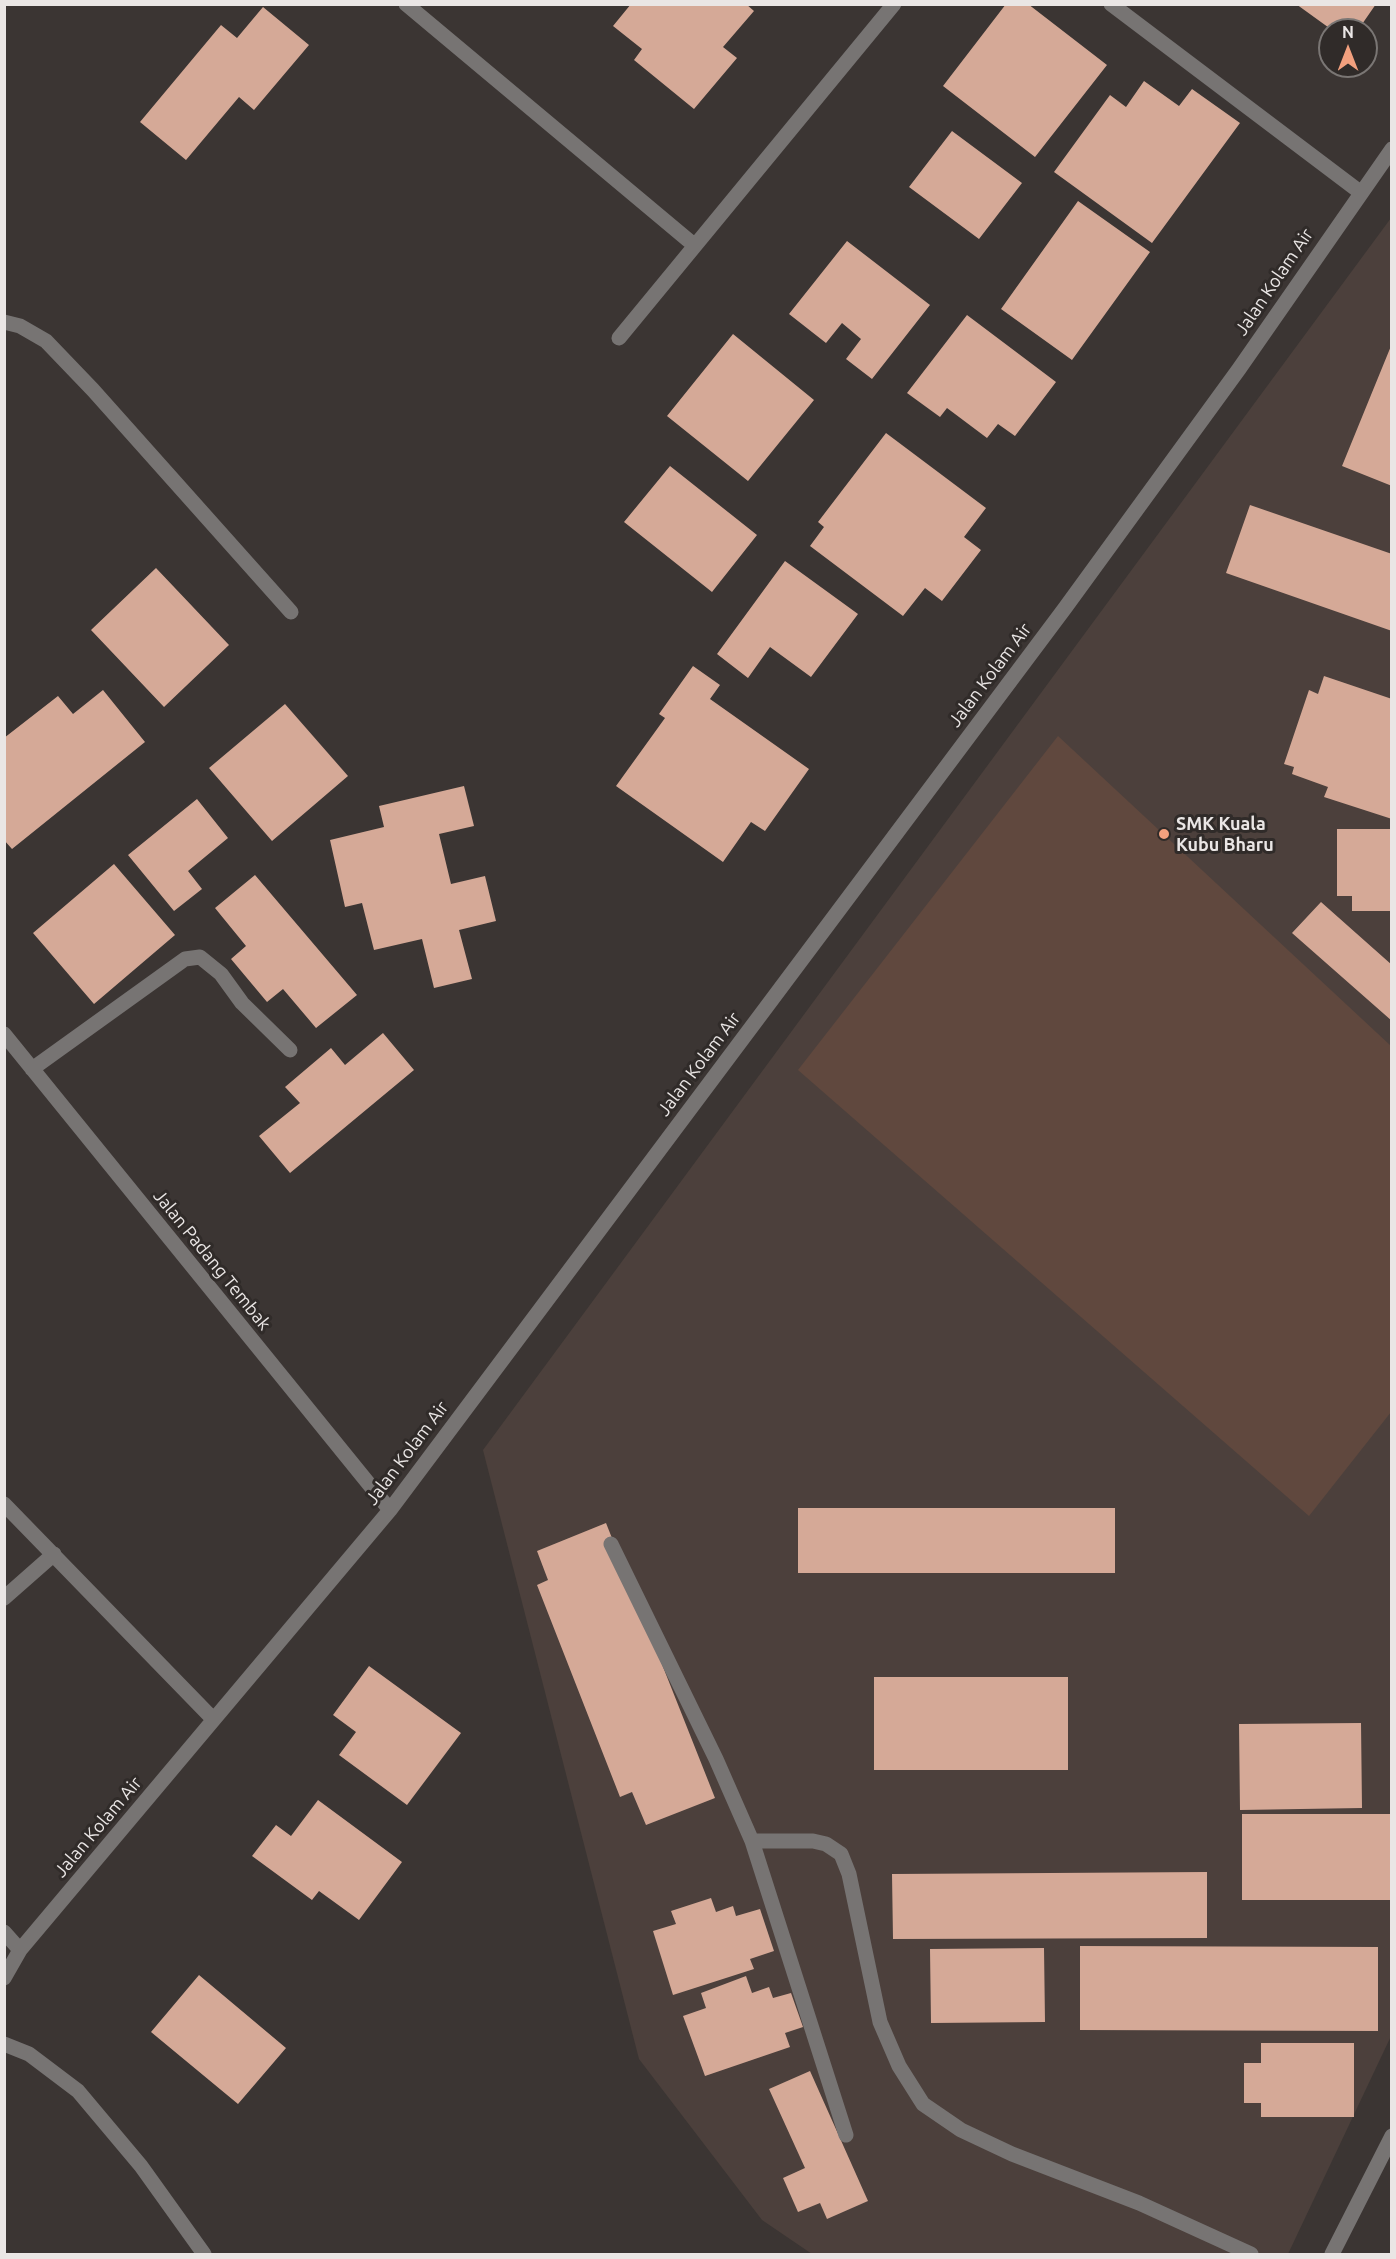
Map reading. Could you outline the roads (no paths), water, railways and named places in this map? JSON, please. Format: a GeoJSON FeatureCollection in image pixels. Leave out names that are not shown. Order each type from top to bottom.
{"type":"FeatureCollection","features":[{"type":"Feature","properties":{"kind":"street"},"geometry":{"type":"LineString","coordinates":[[406,4],[694,245]]}},
{"type":"Feature","properties":{"kind":"street"},"geometry":{"type":"LineString","coordinates":[[619,338],[894,4]]}},
{"type":"Feature","properties":{"kind":"street"},"geometry":{"type":"LineString","coordinates":[[1111,4],[1360,192]]}},
{"type":"Feature","properties":{"kind":"street","name":"Jalan Kolam Air"},"geometry":{"type":"LineString","coordinates":[[4,1978],[20,1950],[390,1510],[1065,608],[1239,369],[1392,149]]}},
{"type":"Feature","properties":{"kind":"street"},"geometry":{"type":"LineString","coordinates":[[4,322],[20,326],[46,341],[93,390],[291,612]]}},
{"type":"Feature","properties":{"kind":"street"},"geometry":{"type":"LineString","coordinates":[[32,1069],[185,959],[200,957],[221,974],[242,1003],[290,1050]]}},
{"type":"Feature","properties":{"kind":"street","name":"Jalan Padang Tembak"},"geometry":{"type":"LineString","coordinates":[[4,1034],[390,1510]]}},
{"type":"Feature","properties":{"kind":"street"},"geometry":{"type":"LineString","coordinates":[[4,1504],[213,1719]]}},
{"type":"Feature","properties":{"kind":"street"},"geometry":{"type":"LineString","coordinates":[[611,1544],[711,1749],[752,1841],[846,2135]]}},
{"type":"Feature","properties":{"kind":"street"},"geometry":{"type":"LineString","coordinates":[[4,1598],[54,1554]]}},
{"type":"Feature","properties":{"kind":"street"},"geometry":{"type":"LineString","coordinates":[[752,1841],[813,1841],[826,1844],[841,1854],[849,1874],[880,2022],[899,2066],[923,2104],[961,2130],[1012,2154],[1139,2203],[1251,2254]]}},
{"type":"Feature","properties":{"kind":"street"},"geometry":{"type":"LineString","coordinates":[[4,1932],[20,1950]]}},
{"type":"Feature","properties":{"kind":"street"},"geometry":{"type":"LineString","coordinates":[[4,2044],[29,2054],[78,2091],[141,2166],[204,2254]]}},
{"type":"Feature","properties":{"kind":"street"},"geometry":{"type":"LineString","coordinates":[[1332,2254],[1392,2136]]}},
{"type":"Feature","properties":{"kind":"place","name":"SMK Kuala Kubu Bharu"},"geometry":{"type":"Point","coordinates":[1164,834]}}]}
